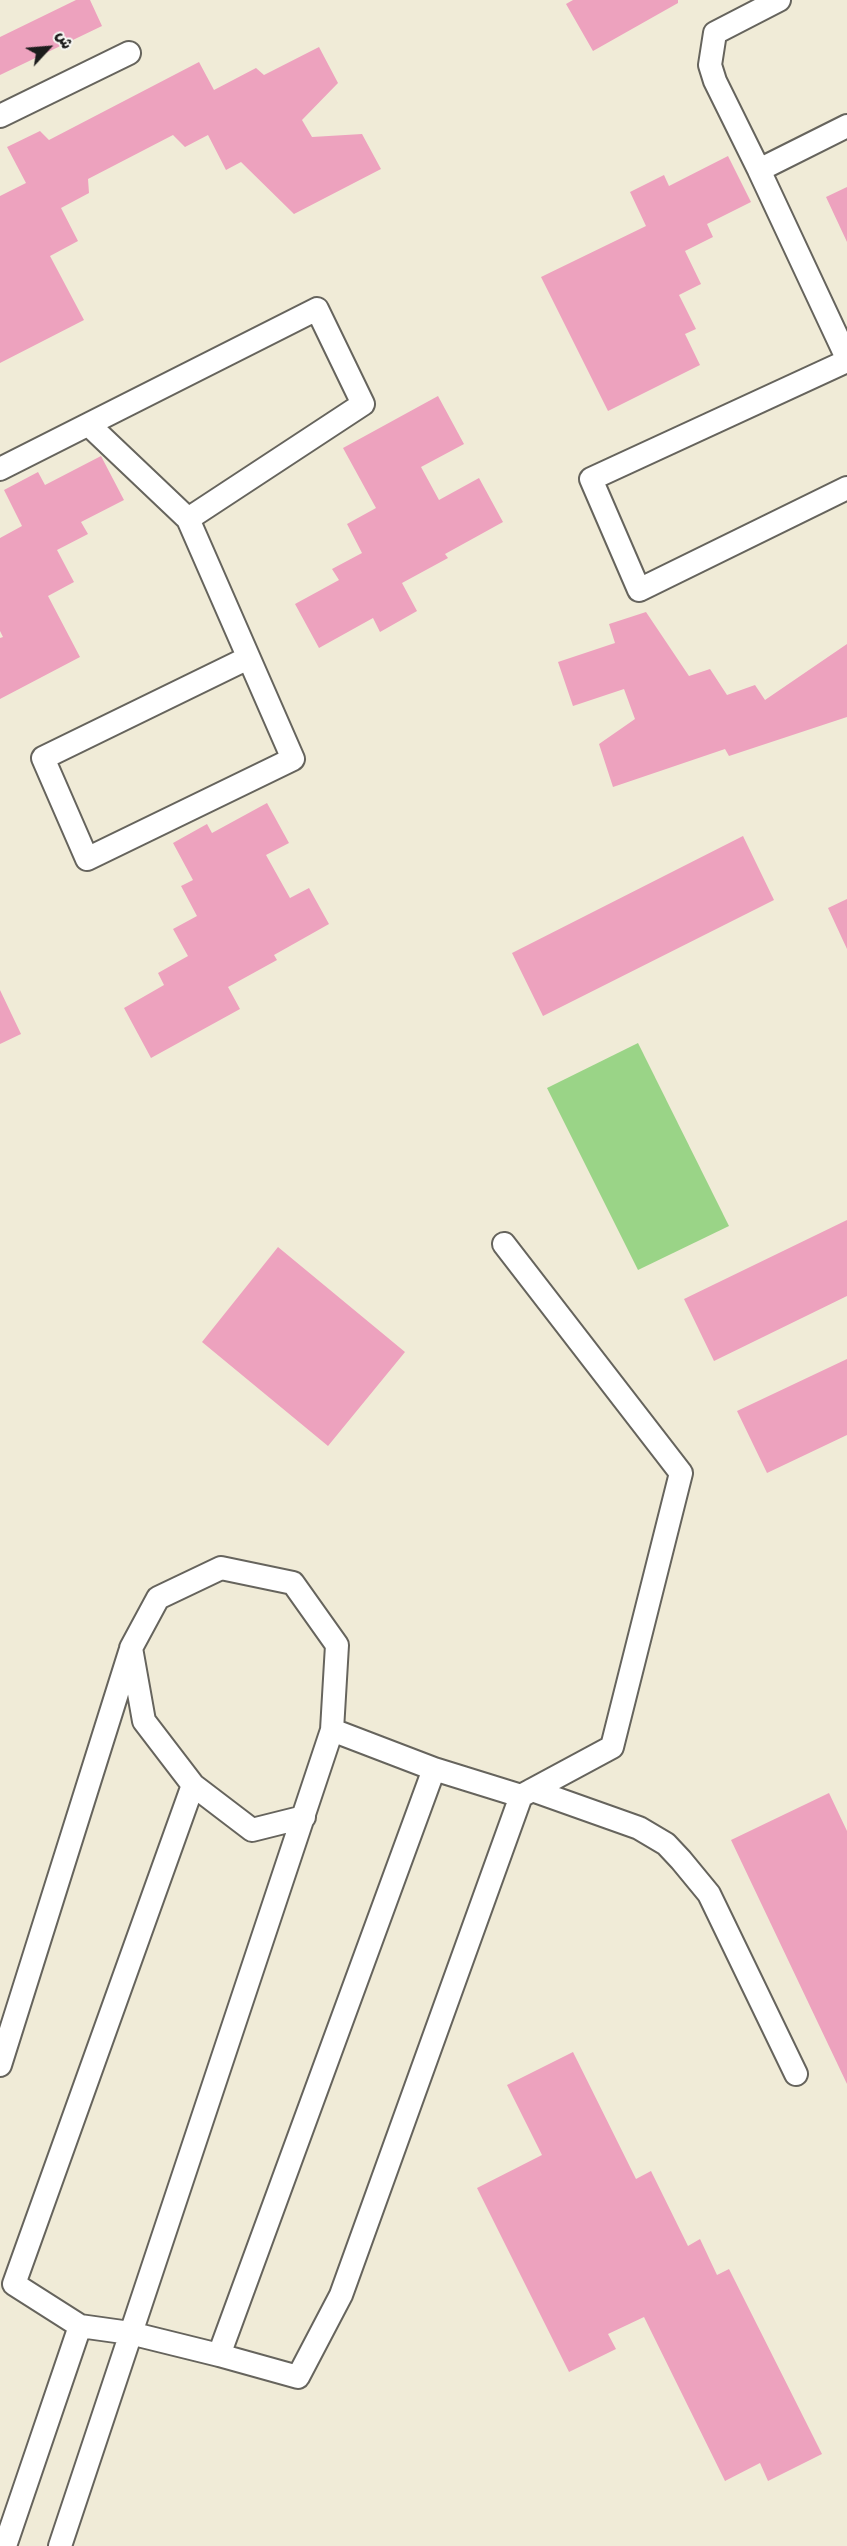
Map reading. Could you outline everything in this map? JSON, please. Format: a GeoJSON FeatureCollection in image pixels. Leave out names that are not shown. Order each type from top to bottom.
{"type":"FeatureCollection","features":[{"type":"Feature","properties":{"kind":"lane"},"geometry":{"type":"LineString","coordinates":[[779,0],[716,33],[710,65],[715,81],[847,359],[591,479],[639,590],[847,489]]}},
{"type":"Feature","properties":{"kind":"lane"},"geometry":{"type":"LineString","coordinates":[[0,116],[129,54]]}},
{"type":"Feature","properties":{"kind":"lane"},"geometry":{"type":"LineString","coordinates":[[759,170],[847,126]]}},
{"type":"Feature","properties":{"kind":"lane"},"geometry":{"type":"LineString","coordinates":[[0,470],[317,309],[363,404],[188,519]]}},
{"type":"Feature","properties":{"kind":"lane"},"geometry":{"type":"LineString","coordinates":[[89,424],[188,519],[293,759],[87,859],[43,758],[248,657]]}},
{"type":"Feature","properties":{"kind":"lane"},"geometry":{"type":"LineString","coordinates":[[193,1785],[7,2279],[80,2326],[130,2334],[298,2377],[341,2295],[526,1793],[612,1747],[681,1473],[504,1244]]}},
{"type":"Feature","properties":{"kind":"lane"},"geometry":{"type":"LineString","coordinates":[[0,2065],[132,1648],[158,1598],[221,1568],[293,1583],[337,1645],[332,1730],[60,2546]]}},
{"type":"Feature","properties":{"kind":"lane"},"geometry":{"type":"LineString","coordinates":[[132,1648],[144,1721],[193,1785],[252,1830],[304,1817]]}},
{"type":"Feature","properties":{"kind":"lane"},"geometry":{"type":"LineString","coordinates":[[332,1730],[434,1769],[526,1793],[639,1828],[666,1844],[709,1894],[796,2074]]}},
{"type":"Feature","properties":{"kind":"lane"},"geometry":{"type":"LineString","coordinates":[[219,2355],[434,1769]]}},
{"type":"Feature","properties":{"kind":"lane"},"geometry":{"type":"LineString","coordinates":[[5,2546],[80,2326]]}},
{"type":"Feature","properties":{"kind":"green space"},"geometry":{"type":"Polygon","coordinates":[[[638,1043],[729,1226],[638,1270],[547,1088],[638,1043]]]}},
{"type":"Feature","properties":{"kind":"building"},"geometry":{"type":"Polygon","coordinates":[[[76,0],[90,0],[102,26],[0,75],[0,37],[76,0]]]}},
{"type":"Feature","properties":{"kind":"building"},"geometry":{"type":"Polygon","coordinates":[[[573,0],[678,0],[678,3],[593,51],[566,4],[573,0]]]}},
{"type":"Feature","properties":{"kind":"building"},"geometry":{"type":"Polygon","coordinates":[[[319,47],[338,83],[302,120],[312,137],[362,134],[381,169],[294,214],[241,162],[226,170],[208,135],[185,147],[173,135],[88,179],[89,193],[61,208],[78,241],[50,256],[84,320],[0,363],[0,196],[26,183],[7,147],[40,131],[49,140],[199,62],[214,90],[256,68],[264,75],[319,47]]]}},
{"type":"Feature","properties":{"kind":"building"},"geometry":{"type":"Polygon","coordinates":[[[728,156],[751,202],[707,224],[713,237],[685,251],[701,284],[679,295],[696,329],[685,334],[700,365],[608,411],[541,277],[646,226],[630,192],[664,175],[669,186],[728,156]]]}},
{"type":"Feature","properties":{"kind":"building"},"geometry":{"type":"Polygon","coordinates":[[[847,187],[847,242],[826,197],[847,187]]]}},
{"type":"Feature","properties":{"kind":"building"},"geometry":{"type":"Polygon","coordinates":[[[438,396],[464,444],[421,467],[439,500],[479,478],[503,522],[445,554],[448,558],[402,583],[417,611],[380,632],[373,618],[319,648],[295,604],[339,580],[332,569],[362,553],[347,524],[376,508],[343,448],[438,396]]]}},
{"type":"Feature","properties":{"kind":"building"},"geometry":{"type":"Polygon","coordinates":[[[101,456],[124,500],[81,522],[88,534],[57,550],[74,582],[48,596],[80,657],[0,699],[0,638],[3,637],[0,631],[0,538],[22,526],[4,490],[38,472],[45,485],[101,456]]]}},
{"type":"Feature","properties":{"kind":"building"},"geometry":{"type":"Polygon","coordinates":[[[646,612],[689,676],[710,669],[727,695],[755,685],[765,700],[847,644],[847,717],[729,756],[725,749],[613,787],[599,744],[635,719],[624,689],[573,706],[558,662],[615,643],[609,624],[646,612]]]}},
{"type":"Feature","properties":{"kind":"building"},"geometry":{"type":"Polygon","coordinates":[[[267,803],[289,843],[266,855],[290,898],[309,888],[329,924],[274,955],[277,960],[228,987],[240,1009],[151,1058],[124,1008],[164,985],[158,973],[188,956],[173,929],[197,916],[181,886],[193,880],[173,843],[207,824],[212,833],[267,803]]]}},
{"type":"Feature","properties":{"kind":"building"},"geometry":{"type":"Polygon","coordinates":[[[743,836],[774,900],[543,1016],[512,953],[743,836]]]}},
{"type":"Feature","properties":{"kind":"building"},"geometry":{"type":"Polygon","coordinates":[[[847,899],[847,949],[828,908],[847,899]]]}},
{"type":"Feature","properties":{"kind":"building"},"geometry":{"type":"Polygon","coordinates":[[[0,990],[21,1034],[0,1044],[0,990]]]}},
{"type":"Feature","properties":{"kind":"building"},"geometry":{"type":"Polygon","coordinates":[[[847,1220],[847,1296],[714,1361],[684,1299],[847,1220]]]}},
{"type":"Feature","properties":{"kind":"building"},"geometry":{"type":"Polygon","coordinates":[[[278,1247],[405,1352],[328,1446],[202,1342],[278,1247]]]}},
{"type":"Feature","properties":{"kind":"building"},"geometry":{"type":"Polygon","coordinates":[[[847,1359],[847,1435],[767,1473],[737,1411],[847,1359]]]}},
{"type":"Feature","properties":{"kind":"building"},"geometry":{"type":"Polygon","coordinates":[[[829,1793],[847,1831],[847,2084],[731,1840],[829,1793]]]}},
{"type":"Feature","properties":{"kind":"building"},"geometry":{"type":"Polygon","coordinates":[[[573,2052],[636,2179],[651,2171],[688,2246],[700,2239],[717,2275],[729,2269],[822,2454],[768,2481],[760,2463],[725,2481],[644,2317],[608,2334],[616,2349],[569,2372],[477,2188],[542,2155],[507,2085],[573,2052]]]}}]}
